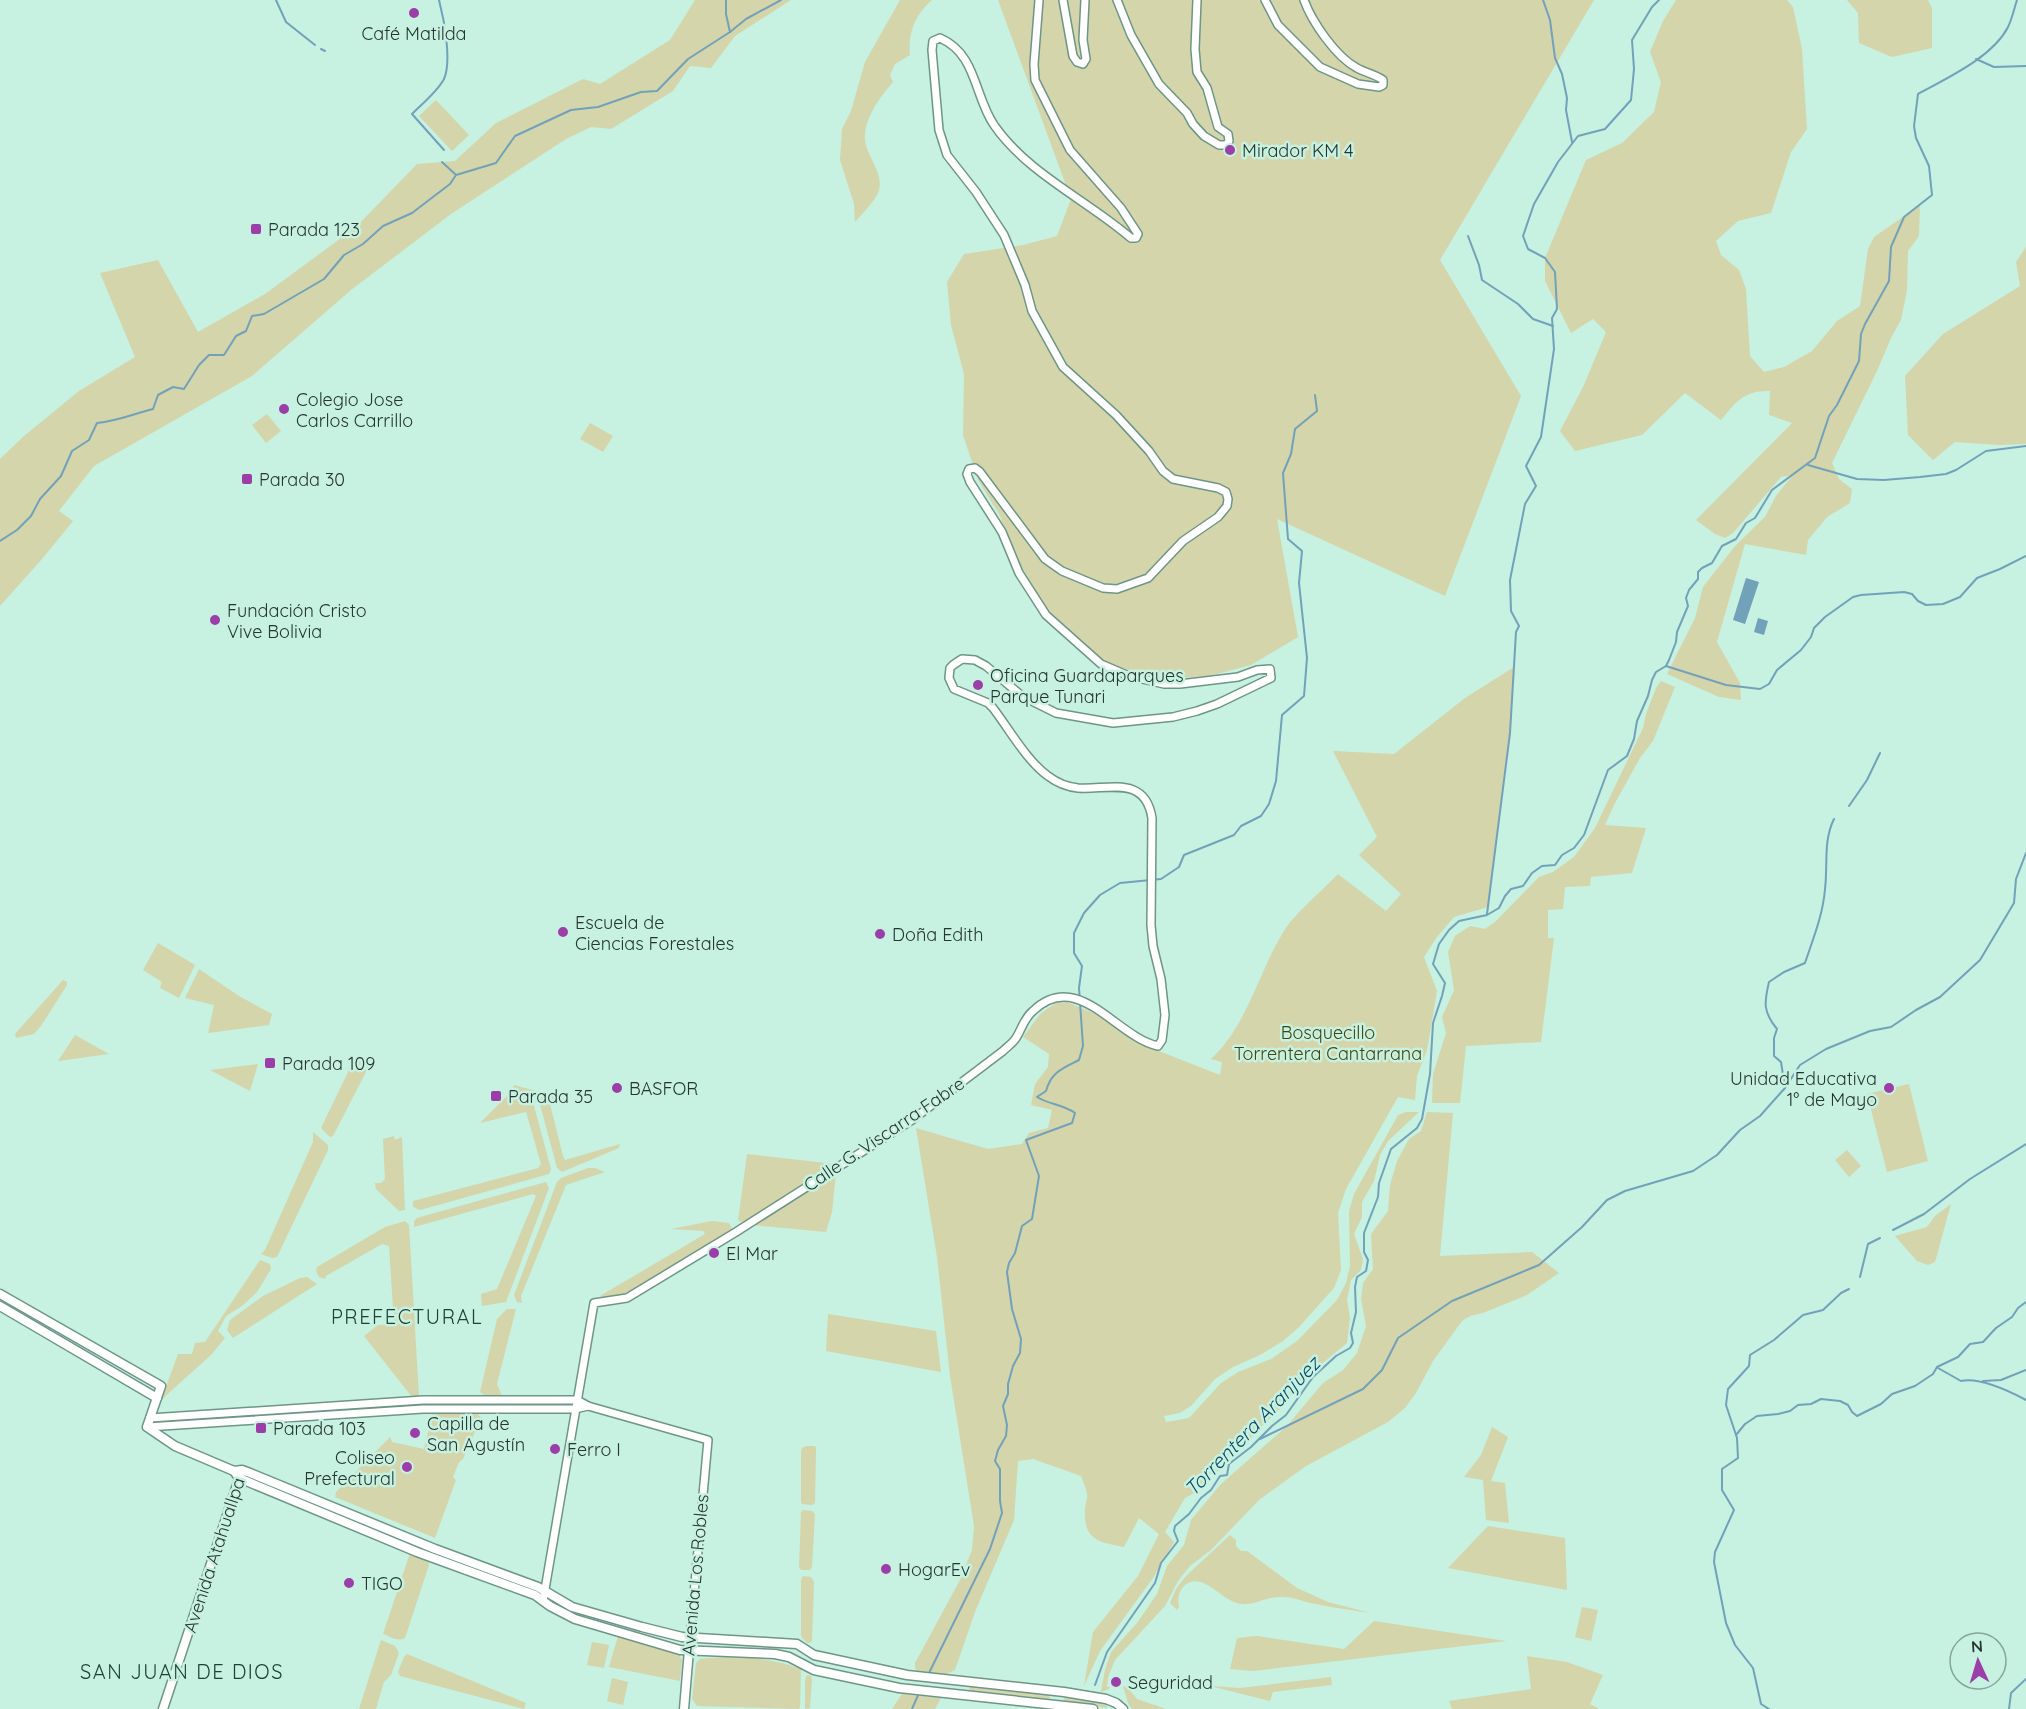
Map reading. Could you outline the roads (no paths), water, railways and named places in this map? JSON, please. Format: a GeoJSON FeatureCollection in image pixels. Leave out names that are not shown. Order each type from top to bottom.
{"type":"FeatureCollection","features":[{"type":"Feature","properties":{"kind":"main road"},"geometry":{"type":"LineString","coordinates":[[0,1294],[161,1386],[147,1427],[175,1446],[417,1552],[535,1595],[575,1619],[688,1651],[775,1654],[789,1657],[814,1671],[921,1691],[1092,1709]]}},
{"type":"Feature","properties":{"kind":"main road"},"geometry":{"type":"LineString","coordinates":[[0,1306],[157,1398]]}},
{"type":"Feature","properties":{"kind":"main road"},"geometry":{"type":"LineString","coordinates":[[238,1473],[544,1591],[572,1607],[642,1627],[690,1638],[797,1644],[814,1655],[928,1678],[1064,1692],[1106,1700],[1116,1703],[1123,1709]]}},
{"type":"Feature","properties":{"kind":"main road","name":"Avenida Atahuallpa"},"geometry":{"type":"LineString","coordinates":[[163,1709],[238,1473]]}},
{"type":"Feature","properties":{"kind":"main road","name":"Avenida Los Robles"},"geometry":{"type":"LineString","coordinates":[[684,1709],[690,1638]]}},
{"type":"Feature","properties":{"kind":"street","name":"Calle G. Viscarra Fabre"},"geometry":{"type":"LineString","coordinates":[[577,1400],[594,1303],[627,1298],[914,1119],[1003,1051],[1016,1039],[1030,1013],[1039,1005],[1056,998],[1076,998],[1119,1023],[1139,1039],[1158,1046],[1162,1040],[1165,1015],[1151,925],[1152,818],[1150,805],[1146,798],[1128,787],[1077,788],[1065,785],[1048,776],[1031,759],[988,703],[954,689],[949,678],[953,665],[959,660],[968,658],[986,666],[1022,696],[1056,713],[1122,724],[1197,711],[1271,678],[1270,669],[1257,670],[1238,677],[1164,684],[1129,676],[1101,664],[1046,615],[1019,573],[997,524],[969,482],[967,474],[969,469],[975,468],[1045,559],[1062,571],[1102,588],[1118,589],[1148,578],[1184,541],[1218,517],[1227,506],[1226,492],[1218,488],[1173,479],[1163,471],[1149,451],[1116,415],[1063,367],[1032,310],[1025,285],[1004,235],[976,192],[947,154],[942,143],[932,50],[933,40],[940,38],[949,42],[971,69],[986,113],[1010,146],[1021,157],[1131,238],[1136,238],[1138,234],[1136,230],[1121,208],[1070,150],[1035,80],[1039,0]]}},
{"type":"Feature","properties":{"kind":"street"},"geometry":{"type":"LineString","coordinates":[[1063,0],[1073,57],[1077,62],[1083,64],[1086,60],[1083,40],[1085,0]]}},
{"type":"Feature","properties":{"kind":"street"},"geometry":{"type":"LineString","coordinates":[[1117,0],[1131,35],[1160,84],[1187,113],[1204,136],[1219,145],[1226,145],[1229,141],[1228,134],[1218,127],[1207,88],[1197,72],[1197,0]]}},
{"type":"Feature","properties":{"kind":"street"},"geometry":{"type":"LineString","coordinates":[[1265,0],[1278,25],[1320,67],[1358,84],[1379,87],[1383,85],[1383,80],[1356,68],[1338,52],[1310,16],[1304,0]]}},
{"type":"Feature","properties":{"kind":"street"},"geometry":{"type":"LineString","coordinates":[[150,1418],[423,1400],[577,1400],[588,1406]]}},
{"type":"Feature","properties":{"kind":"street"},"geometry":{"type":"LineString","coordinates":[[543,1601],[577,1400]]}},
{"type":"Feature","properties":{"kind":"street"},"geometry":{"type":"LineString","coordinates":[[147,1427],[423,1409],[575,1409],[588,1406]]}},
{"type":"Feature","properties":{"kind":"street","name":"Avenida Los Robles"},"geometry":{"type":"LineString","coordinates":[[588,1406],[708,1440],[690,1638]]}},
{"type":"Feature","properties":{"kind":"water"},"geometry":{"type":"Polygon","coordinates":[[[1746,578],[1759,582],[1745,624],[1733,620],[1746,578]]]}},
{"type":"Feature","properties":{"kind":"water"},"geometry":{"type":"Polygon","coordinates":[[[1758,618],[1768,621],[1764,635],[1754,632],[1758,618]]]}},
{"type":"Feature","properties":{"kind":"waterway"},"geometry":{"type":"LineString","coordinates":[[276,0],[286,22],[315,45]]}},
{"type":"Feature","properties":{"kind":"waterway"},"geometry":{"type":"LineString","coordinates":[[439,0],[446,40],[446,71],[438,88],[412,114],[444,150]]}},
{"type":"Feature","properties":{"kind":"waterway"},"geometry":{"type":"LineString","coordinates":[[726,0],[730,32]]}},
{"type":"Feature","properties":{"kind":"waterway"},"geometry":{"type":"LineString","coordinates":[[0,541],[17,530],[31,516],[40,499],[61,476],[72,451],[89,440],[97,423],[153,409],[158,395],[173,387],[184,389],[199,365],[209,355],[224,355],[236,336],[246,331],[252,316],[264,314],[324,279],[344,255],[363,244],[383,226],[412,213],[450,184],[456,175],[496,163],[515,136],[571,110],[598,107],[641,92],[657,91],[688,59],[746,19],[781,0]]}},
{"type":"Feature","properties":{"kind":"waterway"},"geometry":{"type":"LineString","coordinates":[[1543,0],[1550,20],[1555,58],[1562,74],[1567,98],[1566,110],[1572,142]]}},
{"type":"Feature","properties":{"kind":"waterway"},"geometry":{"type":"LineString","coordinates":[[1487,914],[1510,733],[1516,632],[1519,626],[1511,611],[1510,580],[1525,504],[1536,486],[1526,466],[1541,437],[1554,349],[1552,318],[1557,309],[1555,272],[1545,258],[1528,249],[1523,236],[1534,204],[1558,162],[1578,136],[1605,129],[1631,100],[1634,69],[1632,40],[1652,7],[1659,0]]}},
{"type":"Feature","properties":{"kind":"waterway","name":"Torrentera Aranjuez"},"geometry":{"type":"LineString","coordinates":[[1095,1685],[1107,1652],[1155,1583],[1161,1563],[1178,1541],[1174,1531],[1175,1526],[1211,1490],[1220,1476],[1227,1475],[1229,1464],[1286,1415],[1313,1377],[1336,1356],[1350,1348],[1353,1343],[1351,1333],[1356,1312],[1355,1287],[1357,1277],[1366,1271],[1368,1260],[1364,1252],[1364,1233],[1378,1197],[1379,1183],[1391,1149],[1417,1128],[1422,1119],[1430,1074],[1433,1023],[1445,983],[1433,964],[1439,944],[1459,921],[1487,915],[1499,908],[1511,889],[1523,886],[1532,873],[1542,866],[1555,865],[1562,855],[1574,848],[1584,835],[1608,770],[1627,756],[1652,680],[1656,672],[1666,666],[1676,642],[1677,632],[1688,606],[1686,598],[1698,579],[1698,572],[1712,563],[1722,546],[1736,539],[1746,523],[1755,518],[1772,490],[1815,458],[1829,416],[1859,361],[1861,334],[1865,324],[1889,281],[1891,247],[1904,217],[1932,195],[1929,166],[1916,138],[1914,126],[1918,94],[1968,66],[1992,48],[2008,27],[2017,0]]}},
{"type":"Feature","properties":{"kind":"waterway"},"geometry":{"type":"LineString","coordinates":[[321,49],[325,51]]}},
{"type":"Feature","properties":{"kind":"waterway"},"geometry":{"type":"LineString","coordinates":[[1976,59],[1994,67],[2026,66]]}},
{"type":"Feature","properties":{"kind":"waterway"},"geometry":{"type":"LineString","coordinates":[[442,162],[455,174]]}},
{"type":"Feature","properties":{"kind":"waterway"},"geometry":{"type":"LineString","coordinates":[[1468,236],[1482,280],[1518,304],[1533,319],[1553,326]]}},
{"type":"Feature","properties":{"kind":"waterway"},"geometry":{"type":"LineString","coordinates":[[928,1675],[990,1549],[1002,1513],[1000,1469],[995,1461],[1006,1436],[1007,1425],[1003,1406],[1008,1394],[1013,1366],[1020,1353],[1021,1339],[1012,1309],[1007,1272],[1022,1226],[1032,1219],[1039,1176],[1026,1140],[1072,1123],[1075,1113],[1037,1097],[1046,1091],[1051,1079],[1058,1071],[1079,1060],[1083,1046],[1079,988],[1082,966],[1074,953],[1074,933],[1084,913],[1100,895],[1120,883],[1161,879],[1179,867],[1184,855],[1234,835],[1241,826],[1261,816],[1269,804],[1276,781],[1282,715],[1304,696],[1307,658],[1299,583],[1302,551],[1288,539],[1283,473],[1291,454],[1295,429],[1317,411],[1315,395]]}},
{"type":"Feature","properties":{"kind":"waterway"},"geometry":{"type":"LineString","coordinates":[[1808,465],[1857,479],[1884,480],[1920,477],[1946,474],[1986,451],[2026,446]]}},
{"type":"Feature","properties":{"kind":"waterway"},"geometry":{"type":"LineString","coordinates":[[1666,666],[1726,685],[1760,689],[1769,684],[1777,670],[1801,650],[1811,637],[1814,628],[1825,617],[1853,597],[1904,592],[1912,594],[1926,605],[1943,604],[1960,597],[1977,578],[2026,556]]}},
{"type":"Feature","properties":{"kind":"waterway"},"geometry":{"type":"LineString","coordinates":[[1849,806],[1867,780],[1880,753]]}},
{"type":"Feature","properties":{"kind":"waterway"},"geometry":{"type":"LineString","coordinates":[[1785,1088],[1781,1062],[1774,1056],[1774,1038],[1777,1029],[1767,1012],[1767,989],[1769,982],[1784,972],[1805,963],[1824,899],[1827,844],[1834,819]]}},
{"type":"Feature","properties":{"kind":"waterway"},"geometry":{"type":"LineString","coordinates":[[1260,1439],[1363,1389],[1382,1370],[1398,1338],[1452,1301],[1539,1265],[1582,1227],[1607,1200],[1625,1191],[1693,1171],[1717,1155],[1740,1130],[1760,1116],[1785,1088],[1800,1065],[1826,1049],[1870,1031],[1891,1027],[1940,997],[1980,960],[2014,903],[2016,879],[2026,853]]}},
{"type":"Feature","properties":{"kind":"waterway"},"geometry":{"type":"LineString","coordinates":[[1893,1230],[1924,1214],[1970,1179],[2026,1144]]}},
{"type":"Feature","properties":{"kind":"waterway"},"geometry":{"type":"LineString","coordinates":[[1860,1277],[1868,1244],[1880,1238]]}},
{"type":"Feature","properties":{"kind":"waterway"},"geometry":{"type":"LineString","coordinates":[[1769,1709],[1761,1704],[1753,1668],[1735,1645],[1726,1623],[1714,1562],[1715,1552],[1734,1510],[1722,1490],[1722,1469],[1738,1458],[1737,1438],[1726,1405],[1728,1389],[1749,1366],[1750,1355],[1774,1340],[1803,1315],[1823,1310],[1841,1293],[1849,1289]]}},
{"type":"Feature","properties":{"kind":"waterway"},"geometry":{"type":"LineString","coordinates":[[1736,1435],[1745,1424],[1757,1416],[1790,1411],[1798,1405],[1811,1404],[1821,1399],[1840,1401],[1848,1405],[1857,1416],[1881,1404],[1892,1394],[1915,1386],[1933,1374],[1937,1367],[1958,1357],[1970,1344],[1983,1342],[2026,1302]]}},
{"type":"Feature","properties":{"kind":"waterway"},"geometry":{"type":"LineString","coordinates":[[1938,1368],[1961,1381],[1985,1383],[2026,1400]]}},
{"type":"Feature","properties":{"kind":"waterway"},"geometry":{"type":"LineString","coordinates":[[1983,1381],[2001,1380],[2026,1370]]}},
{"type":"Feature","properties":{"kind":"waterway"},"geometry":{"type":"LineString","coordinates":[[2009,1709],[2011,1693],[2026,1679]]}},
{"type":"Feature","properties":{"kind":"waterway"},"geometry":{"type":"LineString","coordinates":[[912,1709],[919,1693]]}},
{"type":"Feature","properties":{"kind":"place","name":"Café Matilda"},"geometry":{"type":"Point","coordinates":[414,13]}},
{"type":"Feature","properties":{"kind":"place","name":"Mirador KM 4"},"geometry":{"type":"Point","coordinates":[1230,150]}},
{"type":"Feature","properties":{"kind":"place","name":"Parada 123"},"geometry":{"type":"Point","coordinates":[256,229]}},
{"type":"Feature","properties":{"kind":"place","name":"Colegio Jose Carlos Carrillo"},"geometry":{"type":"Point","coordinates":[284,409]}},
{"type":"Feature","properties":{"kind":"place","name":"Parada 30"},"geometry":{"type":"Point","coordinates":[247,479]}},
{"type":"Feature","properties":{"kind":"place","name":"Fundación Cristo Vive Bolivia"},"geometry":{"type":"Point","coordinates":[215,620]}},
{"type":"Feature","properties":{"kind":"place","name":"Oficina Guardaparques Parque Tunari"},"geometry":{"type":"Point","coordinates":[978,685]}},
{"type":"Feature","properties":{"kind":"place","name":"Escuela de Ciencias Forestales"},"geometry":{"type":"Point","coordinates":[563,932]}},
{"type":"Feature","properties":{"kind":"place","name":"Doña Edith"},"geometry":{"type":"Point","coordinates":[880,934]}},
{"type":"Feature","properties":{"kind":"place","name":"Parada 109"},"geometry":{"type":"Point","coordinates":[270,1063]}},
{"type":"Feature","properties":{"kind":"place","name":"BASFOR"},"geometry":{"type":"Point","coordinates":[617,1088]}},
{"type":"Feature","properties":{"kind":"place","name":"Unidad Educativa 1° de Mayo"},"geometry":{"type":"Point","coordinates":[1889,1088]}},
{"type":"Feature","properties":{"kind":"place","name":"Parada 35"},"geometry":{"type":"Point","coordinates":[496,1096]}},
{"type":"Feature","properties":{"kind":"place","name":"El Mar"},"geometry":{"type":"Point","coordinates":[714,1253]}},
{"type":"Feature","properties":{"kind":"place","name":"Parada 103"},"geometry":{"type":"Point","coordinates":[261,1428]}},
{"type":"Feature","properties":{"kind":"place","name":"Capilla de San Agustín"},"geometry":{"type":"Point","coordinates":[415,1433]}},
{"type":"Feature","properties":{"kind":"place","name":"Ferro I"},"geometry":{"type":"Point","coordinates":[555,1449]}},
{"type":"Feature","properties":{"kind":"place","name":"Coliseo Prefectural"},"geometry":{"type":"Point","coordinates":[407,1467]}},
{"type":"Feature","properties":{"kind":"place","name":"HogarEv"},"geometry":{"type":"Point","coordinates":[886,1569]}},
{"type":"Feature","properties":{"kind":"place","name":"TIGO"},"geometry":{"type":"Point","coordinates":[349,1583]}},
{"type":"Feature","properties":{"kind":"place","name":"Seguridad"},"geometry":{"type":"Point","coordinates":[1116,1682]}},
{"type":"Feature","properties":{"kind":"district","name":"PREFECTURAL"},"geometry":{"type":"Point","coordinates":[407,1316]}},
{"type":"Feature","properties":{"kind":"district","name":"SAN JUAN DE DIOS"},"geometry":{"type":"Point","coordinates":[182,1671]}},
{"type":"Feature","properties":{"kind":"park label","name":"Bosquecillo Torrentera Cantarrana"},"geometry":{"type":"Point","coordinates":[1328,1042]}}]}
